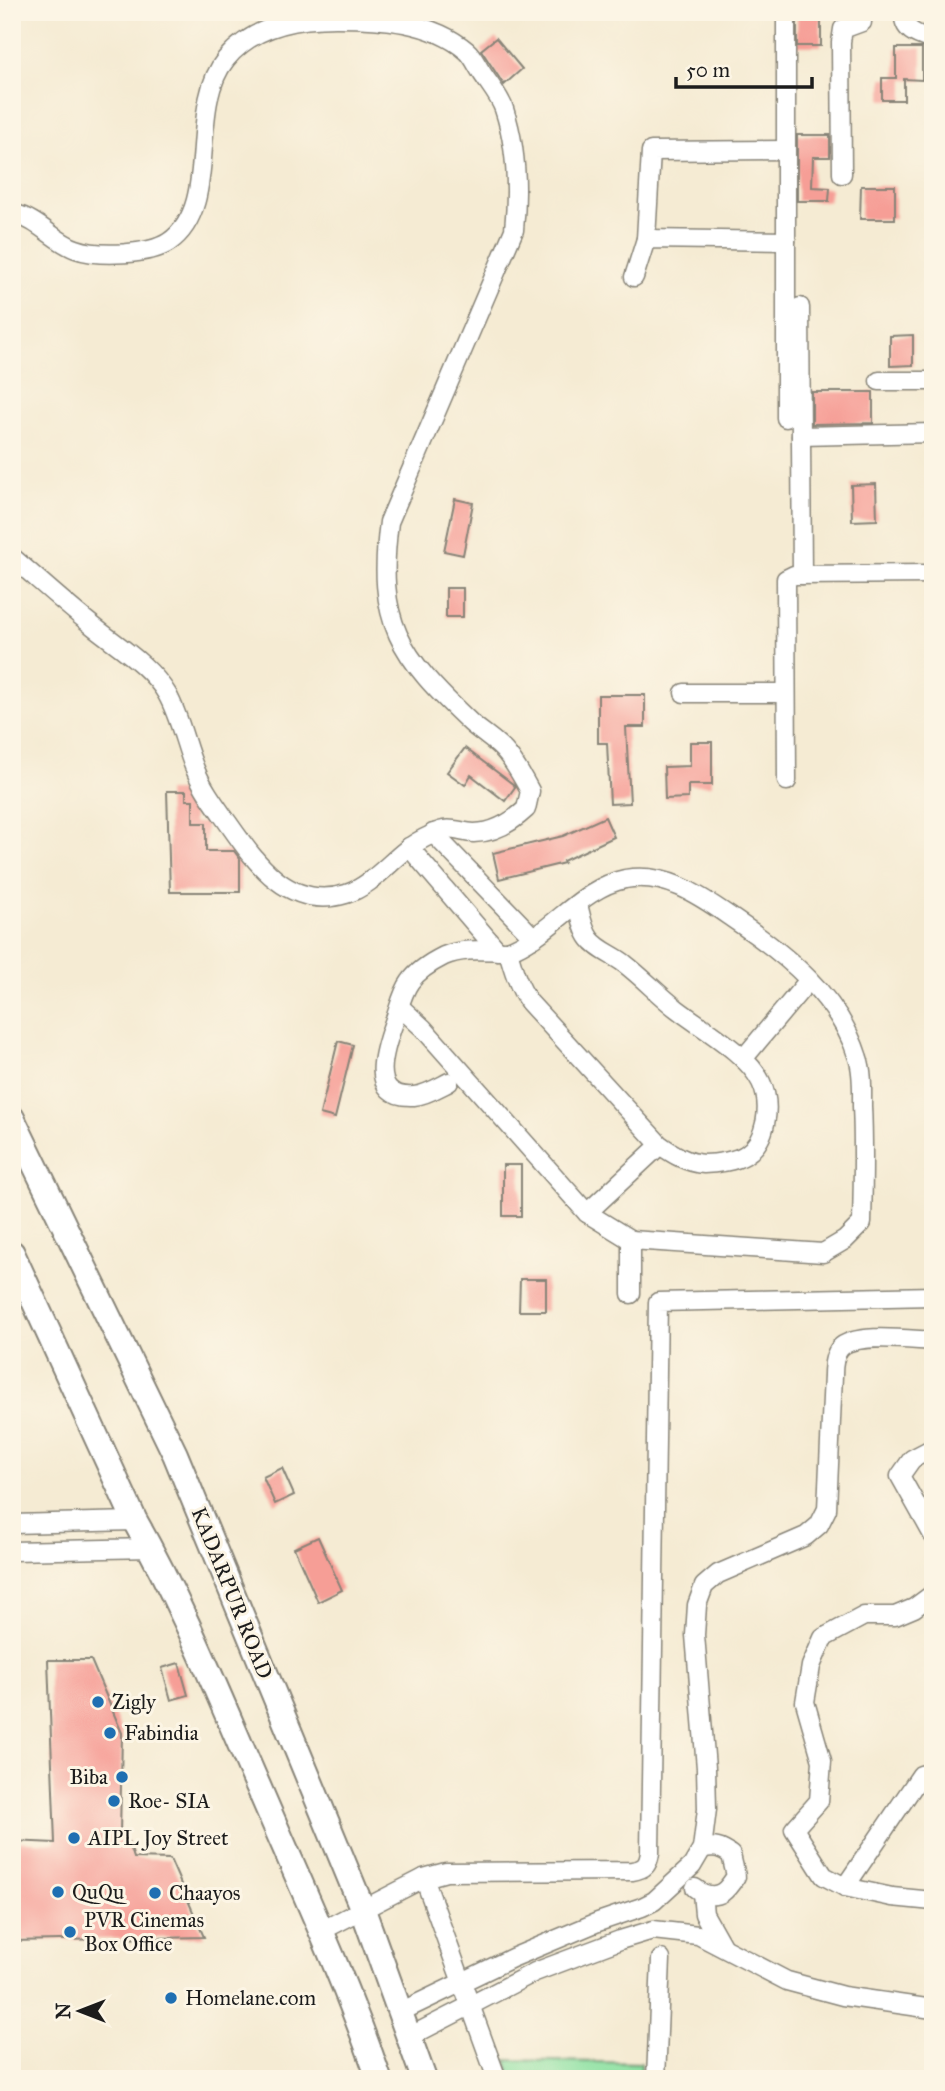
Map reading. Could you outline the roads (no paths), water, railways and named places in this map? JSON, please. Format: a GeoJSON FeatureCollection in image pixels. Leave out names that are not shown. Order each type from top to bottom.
{"type":"FeatureCollection","features":[{"type":"Feature","properties":{"kind":"street"},"geometry":{"type":"LineString","coordinates":[[786,12],[786,418]]}},
{"type":"Feature","properties":{"kind":"street"},"geometry":{"type":"LineString","coordinates":[[842,174],[841,43],[843,29],[862,22],[862,12]]}},
{"type":"Feature","properties":{"kind":"street"},"geometry":{"type":"LineString","coordinates":[[904,12],[903,21],[911,32],[933,40]]}},
{"type":"Feature","properties":{"kind":"street"},"geometry":{"type":"LineString","coordinates":[[12,213],[27,216],[77,249],[99,253],[139,252],[158,248],[171,241],[186,224],[197,194],[207,102],[213,81],[225,60],[242,43],[268,28],[293,20],[326,18],[359,18],[413,24],[438,33],[468,52],[503,107],[516,170],[514,230],[389,522],[385,556],[386,597],[391,619],[407,654],[451,704],[506,752],[530,790],[526,809],[502,826],[486,832],[443,829],[409,847],[363,886],[348,893],[321,897],[303,895],[274,879],[257,863],[207,793],[195,771],[167,695],[156,680],[143,665],[12,557]]}},
{"type":"Feature","properties":{"kind":"street"},"geometry":{"type":"LineString","coordinates":[[634,277],[646,239],[652,151],[786,150]]}},
{"type":"Feature","properties":{"kind":"street"},"geometry":{"type":"LineString","coordinates":[[646,239],[786,241]]}},
{"type":"Feature","properties":{"kind":"street"},"geometry":{"type":"LineString","coordinates":[[800,307],[802,575]]}},
{"type":"Feature","properties":{"kind":"street"},"geometry":{"type":"LineString","coordinates":[[879,382],[933,381]]}},
{"type":"Feature","properties":{"kind":"street"},"geometry":{"type":"LineString","coordinates":[[801,436],[933,433]]}},
{"type":"Feature","properties":{"kind":"street"},"geometry":{"type":"LineString","coordinates":[[787,781],[785,583],[790,576],[802,575],[933,574]]}},
{"type":"Feature","properties":{"kind":"street"},"geometry":{"type":"LineString","coordinates":[[684,693],[786,693]]}},
{"type":"Feature","properties":{"kind":"street"},"geometry":{"type":"LineString","coordinates":[[433,834],[534,938]]}},
{"type":"Feature","properties":{"kind":"street"},"geometry":{"type":"LineString","coordinates":[[409,847],[503,951],[520,989],[529,1002],[660,1146],[689,1161],[704,1164],[738,1158],[748,1153],[764,1129],[766,1101],[760,1080],[743,1059],[676,1008],[625,964],[593,943],[584,929],[578,904]]}},
{"type":"Feature","properties":{"kind":"street"},"geometry":{"type":"LineString","coordinates":[[400,1007],[423,1028],[587,1213],[631,1240],[823,1253],[845,1240],[862,1223],[863,1122],[859,1061],[852,1041],[820,991],[793,963],[758,935],[675,883],[646,878],[612,882],[601,887],[534,938],[503,951],[468,950],[444,956],[419,971],[403,993],[386,1045],[381,1073],[389,1089],[402,1095],[416,1096],[449,1082]]}},
{"type":"Feature","properties":{"kind":"street"},"geometry":{"type":"LineString","coordinates":[[743,1059],[809,980]]}},
{"type":"Feature","properties":{"kind":"street","name":"KADARPUR ROAD"},"geometry":{"type":"LineString","coordinates":[[12,1118],[175,1454],[363,1910],[424,2079]]}},
{"type":"Feature","properties":{"kind":"street"},"geometry":{"type":"LineString","coordinates":[[587,1213],[660,1146]]}},
{"type":"Feature","properties":{"kind":"street"},"geometry":{"type":"LineString","coordinates":[[631,1240],[631,1294]]}},
{"type":"Feature","properties":{"kind":"street"},"geometry":{"type":"LineString","coordinates":[[12,1253],[135,1521],[208,1672],[358,2017],[379,2079]]}},
{"type":"Feature","properties":{"kind":"street"},"geometry":{"type":"LineString","coordinates":[[321,1931],[424,1878],[446,1872],[632,1871],[642,1870],[648,1864],[658,1302],[933,1296]]}},
{"type":"Feature","properties":{"kind":"street"},"geometry":{"type":"LineString","coordinates":[[400,2012],[512,1958],[654,1901],[692,1866],[702,1849],[707,1809],[695,1634],[697,1605],[704,1586],[718,1574],[806,1536],[820,1525],[827,1509],[834,1360],[840,1348],[852,1341],[869,1339],[933,1341]]}},
{"type":"Feature","properties":{"kind":"street"},"geometry":{"type":"LineString","coordinates":[[933,1448],[912,1459],[900,1476],[933,1535]]}},
{"type":"Feature","properties":{"kind":"street"},"geometry":{"type":"LineString","coordinates":[[12,1524],[135,1521]]}},
{"type":"Feature","properties":{"kind":"street"},"geometry":{"type":"LineString","coordinates":[[56,1523],[56,1550]]}},
{"type":"Feature","properties":{"kind":"street"},"geometry":{"type":"LineString","coordinates":[[12,1551],[150,1548]]}},
{"type":"Feature","properties":{"kind":"street"},"geometry":{"type":"LineString","coordinates":[[933,1594],[914,1608],[895,1616],[864,1616],[823,1638],[811,1665],[805,1702],[822,1761],[820,1801],[794,1829],[824,1876],[845,1887],[892,1897],[933,1901]]}},
{"type":"Feature","properties":{"kind":"street"},"geometry":{"type":"LineString","coordinates":[[845,1887],[921,1775],[933,1772]]}},
{"type":"Feature","properties":{"kind":"street"},"geometry":{"type":"LineString","coordinates":[[692,1866],[690,1878],[694,1888],[715,1896],[726,1892],[736,1876],[731,1855],[722,1848],[709,1846],[702,1849]]}},
{"type":"Feature","properties":{"kind":"street"},"geometry":{"type":"LineString","coordinates":[[424,1878],[497,2079]]}},
{"type":"Feature","properties":{"kind":"street"},"geometry":{"type":"LineString","coordinates":[[702,1893],[704,1914],[724,1949]]}},
{"type":"Feature","properties":{"kind":"street"},"geometry":{"type":"LineString","coordinates":[[409,2037],[521,1979],[579,1955],[653,1930],[698,1935],[787,1981],[843,1996],[933,2009]]}},
{"type":"Feature","properties":{"kind":"street"},"geometry":{"type":"LineString","coordinates":[[570,1934],[579,1955]]}},
{"type":"Feature","properties":{"kind":"street"},"geometry":{"type":"LineString","coordinates":[[512,1958],[521,1979]]}},
{"type":"Feature","properties":{"kind":"street"},"geometry":{"type":"LineString","coordinates":[[656,2079],[660,1959]]}},
{"type":"Feature","properties":{"kind":"place","name":"Zigly"},"geometry":{"type":"Point","coordinates":[98,1702]}},
{"type":"Feature","properties":{"kind":"place","name":"Fabindia"},"geometry":{"type":"Point","coordinates":[110,1733]}},
{"type":"Feature","properties":{"kind":"place","name":"Biba"},"geometry":{"type":"Point","coordinates":[122,1777]}},
{"type":"Feature","properties":{"kind":"place","name":"Roe- SIA"},"geometry":{"type":"Point","coordinates":[114,1801]}},
{"type":"Feature","properties":{"kind":"place","name":"AIPL Joy Street"},"geometry":{"type":"Point","coordinates":[74,1838]}},
{"type":"Feature","properties":{"kind":"place","name":"QuQu"},"geometry":{"type":"Point","coordinates":[58,1892]}},
{"type":"Feature","properties":{"kind":"place","name":"Chaayos"},"geometry":{"type":"Point","coordinates":[155,1893]}},
{"type":"Feature","properties":{"kind":"place","name":"PVR Cinemas Box Office"},"geometry":{"type":"Point","coordinates":[70,1932]}},
{"type":"Feature","properties":{"kind":"place","name":"Homelane.com"},"geometry":{"type":"Point","coordinates":[171,1998]}}]}
